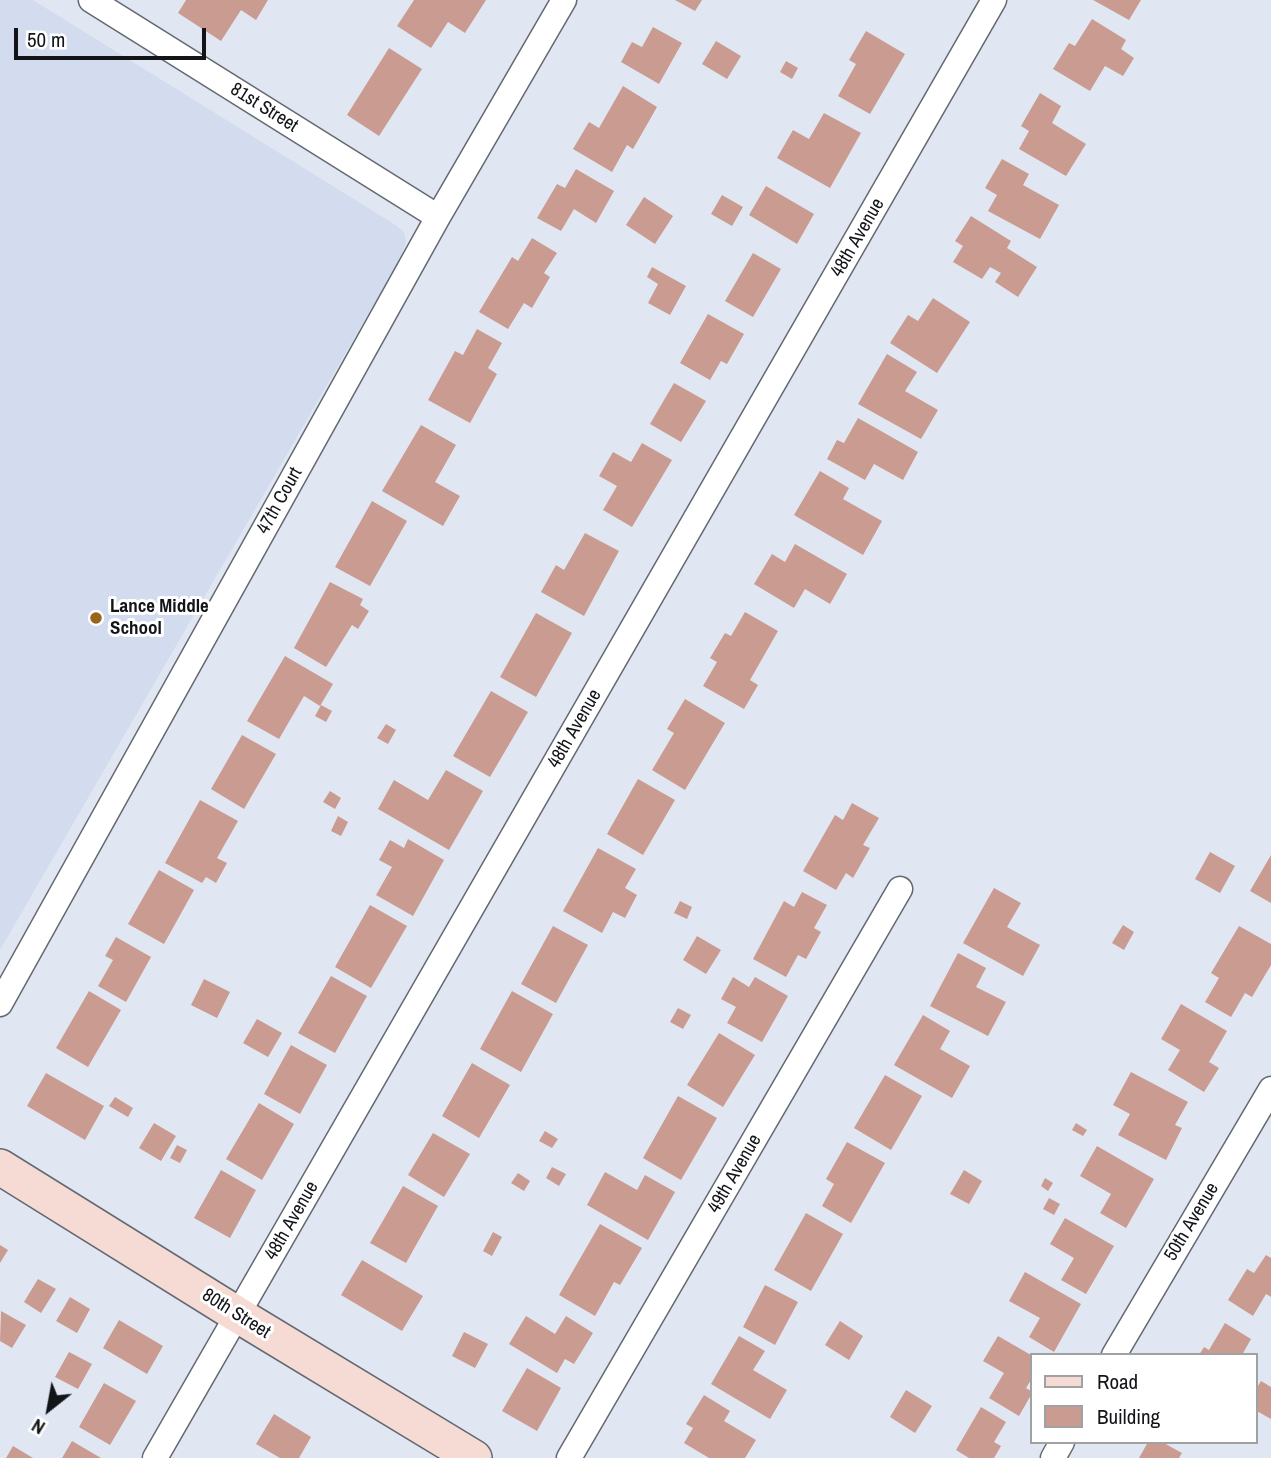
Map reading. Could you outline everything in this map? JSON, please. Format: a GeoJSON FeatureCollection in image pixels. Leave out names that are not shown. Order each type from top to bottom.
{"type":"FeatureCollection","features":[{"type":"Feature","properties":{"kind":"street","name":"47th Court"},"geometry":{"type":"LineString","coordinates":[[0,1004],[438,217],[564,0]]}},
{"type":"Feature","properties":{"kind":"street","name":"48th Avenue"},"geometry":{"type":"LineString","coordinates":[[155,1458],[994,0]]}},
{"type":"Feature","properties":{"kind":"street","name":"81st Street"},"geometry":{"type":"LineString","coordinates":[[96,1],[438,217]]}},
{"type":"Feature","properties":{"kind":"street","name":"49th Avenue"},"geometry":{"type":"LineString","coordinates":[[569,1458],[900,889]]}},
{"type":"Feature","properties":{"kind":"street","name":"50th Avenue"},"geometry":{"type":"LineString","coordinates":[[1115,1353],[1271,1089]]}},
{"type":"Feature","properties":{"kind":"street","name":"80th Street"},"geometry":{"type":"LineString","coordinates":[[0,1167],[474,1458]]}},
{"type":"Feature","properties":{"kind":"shaded area","name":"Lance Middle School"},"geometry":{"type":"Polygon","coordinates":[[[0,0],[33,0],[394,224],[404,232],[406,242],[400,259],[0,950],[0,0]]]}},
{"type":"Feature","properties":{"kind":"building"},"geometry":{"type":"Polygon","coordinates":[[[186,0],[268,0],[256,20],[241,10],[221,41],[178,13],[186,0]]]}},
{"type":"Feature","properties":{"kind":"building"},"geometry":{"type":"Polygon","coordinates":[[[414,0],[486,0],[465,33],[448,22],[431,48],[397,26],[414,0]]]}},
{"type":"Feature","properties":{"kind":"building"},"geometry":{"type":"Polygon","coordinates":[[[675,0],[702,0],[695,11],[675,0]]]}},
{"type":"Feature","properties":{"kind":"building"},"geometry":{"type":"Polygon","coordinates":[[[1093,0],[1141,0],[1129,20],[1093,0]]]}},
{"type":"Feature","properties":{"kind":"building"},"geometry":{"type":"Polygon","coordinates":[[[1092,19],[1126,40],[1121,49],[1134,58],[1123,76],[1105,66],[1090,91],[1053,69],[1069,43],[1075,46],[1092,19]]]}},
{"type":"Feature","properties":{"kind":"building"},"geometry":{"type":"Polygon","coordinates":[[[653,27],[682,43],[659,84],[621,62],[632,42],[642,47],[653,27]]]}},
{"type":"Feature","properties":{"kind":"building"},"geometry":{"type":"Polygon","coordinates":[[[866,31],[905,54],[870,114],[838,96],[856,64],[849,60],[866,31]]]}},
{"type":"Feature","properties":{"kind":"building"},"geometry":{"type":"Polygon","coordinates":[[[716,41],[741,56],[727,79],[702,64],[716,41]]]}},
{"type":"Feature","properties":{"kind":"building"},"geometry":{"type":"Polygon","coordinates":[[[389,48],[422,69],[379,136],[347,115],[389,48]]]}},
{"type":"Feature","properties":{"kind":"building"},"geometry":{"type":"Polygon","coordinates":[[[786,61],[798,68],[792,79],[780,72],[786,61]]]}},
{"type":"Feature","properties":{"kind":"building"},"geometry":{"type":"Polygon","coordinates":[[[623,86],[657,107],[633,149],[627,145],[612,172],[573,149],[589,122],[599,128],[623,86]]]}},
{"type":"Feature","properties":{"kind":"building"},"geometry":{"type":"Polygon","coordinates":[[[1040,93],[1061,106],[1052,123],[1086,144],[1066,176],[1019,149],[1029,131],[1021,126],[1040,93]]]}},
{"type":"Feature","properties":{"kind":"building"},"geometry":{"type":"Polygon","coordinates":[[[824,113],[861,133],[830,188],[777,158],[793,130],[809,139],[824,113]]]}},
{"type":"Feature","properties":{"kind":"building"},"geometry":{"type":"Polygon","coordinates":[[[1002,159],[1029,174],[1023,185],[1059,205],[1040,239],[988,211],[997,195],[985,188],[1002,159]]]}},
{"type":"Feature","properties":{"kind":"building"},"geometry":{"type":"Polygon","coordinates":[[[576,169],[614,191],[596,223],[574,209],[561,231],[537,218],[557,184],[565,188],[576,169]]]}},
{"type":"Feature","properties":{"kind":"building"},"geometry":{"type":"Polygon","coordinates":[[[766,186],[814,214],[797,244],[749,215],[766,186]]]}},
{"type":"Feature","properties":{"kind":"building"},"geometry":{"type":"Polygon","coordinates":[[[722,195],[743,207],[732,226],[711,214],[722,195]]]}},
{"type":"Feature","properties":{"kind":"building"},"geometry":{"type":"Polygon","coordinates":[[[644,197],[673,216],[655,244],[626,225],[644,197]]]}},
{"type":"Feature","properties":{"kind":"building"},"geometry":{"type":"Polygon","coordinates":[[[971,216],[1011,241],[1007,248],[1037,267],[1018,297],[995,282],[1001,273],[990,267],[982,279],[953,262],[963,246],[955,241],[971,216]]]}},
{"type":"Feature","properties":{"kind":"building"},"geometry":{"type":"Polygon","coordinates":[[[532,238],[557,253],[544,273],[550,277],[532,308],[524,303],[508,329],[479,312],[512,257],[518,261],[532,238]]]}},
{"type":"Feature","properties":{"kind":"building"},"geometry":{"type":"Polygon","coordinates":[[[753,253],[781,269],[753,317],[725,301],[753,253]]]}},
{"type":"Feature","properties":{"kind":"building"},"geometry":{"type":"Polygon","coordinates":[[[652,267],[686,286],[670,315],[648,303],[658,284],[647,277],[652,267]]]}},
{"type":"Feature","properties":{"kind":"building"},"geometry":{"type":"Polygon","coordinates":[[[933,298],[970,322],[937,373],[890,343],[908,315],[918,321],[933,298]]]}},
{"type":"Feature","properties":{"kind":"building"},"geometry":{"type":"Polygon","coordinates":[[[708,314],[744,334],[727,364],[721,361],[710,380],[680,363],[708,314]]]}},
{"type":"Feature","properties":{"kind":"building"},"geometry":{"type":"Polygon","coordinates":[[[477,329],[502,343],[488,368],[497,374],[470,423],[428,400],[455,351],[463,355],[477,329]]]}},
{"type":"Feature","properties":{"kind":"building"},"geometry":{"type":"Polygon","coordinates":[[[887,354],[917,372],[905,391],[938,410],[921,439],[858,404],[887,354]]]}},
{"type":"Feature","properties":{"kind":"building"},"geometry":{"type":"Polygon","coordinates":[[[674,383],[706,401],[681,442],[650,424],[674,383]]]}},
{"type":"Feature","properties":{"kind":"building"},"geometry":{"type":"Polygon","coordinates":[[[858,418],[918,452],[903,480],[874,464],[865,480],[827,459],[837,440],[844,443],[858,418]]]}},
{"type":"Feature","properties":{"kind":"building"},"geometry":{"type":"Polygon","coordinates":[[[421,425],[456,445],[435,482],[460,496],[443,526],[382,491],[421,425]]]}},
{"type":"Feature","properties":{"kind":"building"},"geometry":{"type":"Polygon","coordinates":[[[642,443],[672,460],[632,527],[603,510],[617,486],[599,476],[613,452],[631,462],[642,443]]]}},
{"type":"Feature","properties":{"kind":"building"},"geometry":{"type":"Polygon","coordinates":[[[820,471],[849,488],[843,499],[882,521],[863,555],[794,515],[820,471]]]}},
{"type":"Feature","properties":{"kind":"building"},"geometry":{"type":"Polygon","coordinates":[[[372,501],[407,521],[370,586],[335,567],[372,501]]]}},
{"type":"Feature","properties":{"kind":"building"},"geometry":{"type":"Polygon","coordinates":[[[585,533],[619,551],[584,616],[541,592],[556,565],[564,570],[585,533]]]}},
{"type":"Feature","properties":{"kind":"building"},"geometry":{"type":"Polygon","coordinates":[[[795,544],[847,574],[830,604],[805,589],[794,608],[754,584],[772,554],[785,562],[795,544]]]}},
{"type":"Feature","properties":{"kind":"building"},"geometry":{"type":"Polygon","coordinates":[[[330,582],[363,599],[360,605],[369,611],[358,629],[352,625],[326,667],[294,648],[330,582]]]}},
{"type":"Feature","properties":{"kind":"building"},"geometry":{"type":"Polygon","coordinates":[[[745,612],[778,631],[750,680],[758,685],[744,709],[703,686],[717,662],[710,658],[725,633],[731,636],[745,612]]]}},
{"type":"Feature","properties":{"kind":"building"},"geometry":{"type":"Polygon","coordinates":[[[536,613],[572,633],[536,697],[500,677],[536,613]]]}},
{"type":"Feature","properties":{"kind":"building"},"geometry":{"type":"Polygon","coordinates":[[[285,656],[333,684],[320,706],[304,696],[279,739],[247,721],[285,656]]]}},
{"type":"Feature","properties":{"kind":"building"},"geometry":{"type":"Polygon","coordinates":[[[491,691],[528,712],[490,777],[453,756],[491,691]]]}},
{"type":"Feature","properties":{"kind":"building"},"geometry":{"type":"Polygon","coordinates":[[[685,699],[725,723],[685,790],[652,770],[674,733],[667,729],[685,699]]]}},
{"type":"Feature","properties":{"kind":"building"},"geometry":{"type":"Polygon","coordinates":[[[321,705],[332,711],[326,722],[315,716],[321,705]]]}},
{"type":"Feature","properties":{"kind":"building"},"geometry":{"type":"Polygon","coordinates":[[[386,724],[396,730],[388,744],[377,738],[386,724]]]}},
{"type":"Feature","properties":{"kind":"building"},"geometry":{"type":"Polygon","coordinates":[[[242,735],[276,754],[244,809],[211,789],[242,735]]]}},
{"type":"Feature","properties":{"kind":"building"},"geometry":{"type":"Polygon","coordinates":[[[446,770],[483,791],[449,850],[378,809],[394,780],[428,800],[446,770]]]}},
{"type":"Feature","properties":{"kind":"building"},"geometry":{"type":"Polygon","coordinates":[[[638,779],[675,800],[643,855],[607,834],[638,779]]]}},
{"type":"Feature","properties":{"kind":"building"},"geometry":{"type":"Polygon","coordinates":[[[330,791],[341,798],[335,809],[323,802],[330,791]]]}},
{"type":"Feature","properties":{"kind":"building"},"geometry":{"type":"Polygon","coordinates":[[[200,800],[238,821],[217,858],[227,863],[216,883],[206,877],[202,883],[165,863],[200,800]]]}},
{"type":"Feature","properties":{"kind":"building"},"geometry":{"type":"Polygon","coordinates":[[[852,803],[879,818],[863,845],[870,848],[853,878],[846,873],[836,890],[803,871],[835,815],[843,820],[852,803]]]}},
{"type":"Feature","properties":{"kind":"building"},"geometry":{"type":"Polygon","coordinates":[[[338,816],[348,822],[341,836],[331,831],[338,816]]]}},
{"type":"Feature","properties":{"kind":"building"},"geometry":{"type":"Polygon","coordinates":[[[408,839],[444,860],[413,916],[376,895],[392,867],[379,860],[390,840],[404,848],[408,839]]]}},
{"type":"Feature","properties":{"kind":"building"},"geometry":{"type":"Polygon","coordinates":[[[598,848],[636,869],[625,888],[637,895],[625,918],[613,912],[602,933],[563,911],[598,848]]]}},
{"type":"Feature","properties":{"kind":"building"},"geometry":{"type":"Polygon","coordinates":[[[1210,852],[1235,866],[1220,893],[1195,879],[1210,852]]]}},
{"type":"Feature","properties":{"kind":"building"},"geometry":{"type":"Polygon","coordinates":[[[1271,855],[1271,903],[1250,891],[1271,855]]]}},
{"type":"Feature","properties":{"kind":"building"},"geometry":{"type":"Polygon","coordinates":[[[159,870],[194,890],[164,944],[128,924],[159,870]]]}},
{"type":"Feature","properties":{"kind":"building"},"geometry":{"type":"Polygon","coordinates":[[[994,888],[1021,903],[1007,927],[1040,945],[1023,976],[963,943],[994,888]]]}},
{"type":"Feature","properties":{"kind":"building"},"geometry":{"type":"Polygon","coordinates":[[[802,892],[827,905],[814,928],[821,932],[806,959],[798,955],[786,977],[753,959],[784,901],[794,907],[802,892]]]}},
{"type":"Feature","properties":{"kind":"building"},"geometry":{"type":"Polygon","coordinates":[[[680,901],[692,907],[687,919],[674,913],[680,901]]]}},
{"type":"Feature","properties":{"kind":"building"},"geometry":{"type":"Polygon","coordinates":[[[370,905],[407,926],[371,988],[335,967],[370,905]]]}},
{"type":"Feature","properties":{"kind":"building"},"geometry":{"type":"Polygon","coordinates":[[[1123,925],[1134,932],[1124,950],[1112,943],[1123,925]]]}},
{"type":"Feature","properties":{"kind":"building"},"geometry":{"type":"Polygon","coordinates":[[[553,926],[588,945],[556,1003],[521,984],[553,926]]]}},
{"type":"Feature","properties":{"kind":"building"},"geometry":{"type":"Polygon","coordinates":[[[1239,926],[1271,944],[1271,965],[1252,997],[1245,993],[1231,1017],[1205,1002],[1219,978],[1211,973],[1239,926]]]}},
{"type":"Feature","properties":{"kind":"building"},"geometry":{"type":"Polygon","coordinates":[[[697,936],[721,950],[706,974],[683,960],[697,936]]]}},
{"type":"Feature","properties":{"kind":"building"},"geometry":{"type":"Polygon","coordinates":[[[116,937],[151,957],[126,1002],[98,986],[113,960],[105,956],[116,937]]]}},
{"type":"Feature","properties":{"kind":"building"},"geometry":{"type":"Polygon","coordinates":[[[958,953],[986,968],[976,987],[1006,1002],[988,1036],[930,1006],[958,953]]]}},
{"type":"Feature","properties":{"kind":"building"},"geometry":{"type":"Polygon","coordinates":[[[331,976],[367,996],[335,1053],[298,1033],[331,976]]]}},
{"type":"Feature","properties":{"kind":"building"},"geometry":{"type":"Polygon","coordinates":[[[733,977],[749,987],[755,977],[788,996],[762,1042],[727,1023],[736,1007],[721,999],[733,977]]]}},
{"type":"Feature","properties":{"kind":"building"},"geometry":{"type":"Polygon","coordinates":[[[204,979],[230,992],[217,1018],[191,1005],[204,979]]]}},
{"type":"Feature","properties":{"kind":"building"},"geometry":{"type":"Polygon","coordinates":[[[89,991],[121,1010],[88,1067],[56,1048],[89,991]]]}},
{"type":"Feature","properties":{"kind":"building"},"geometry":{"type":"Polygon","coordinates":[[[512,991],[553,1014],[521,1072],[480,1049],[512,991]]]}},
{"type":"Feature","properties":{"kind":"building"},"geometry":{"type":"Polygon","coordinates":[[[1181,1004],[1227,1031],[1209,1062],[1219,1068],[1204,1092],[1168,1070],[1180,1050],[1161,1039],[1181,1004]]]}},
{"type":"Feature","properties":{"kind":"building"},"geometry":{"type":"Polygon","coordinates":[[[678,1008],[691,1015],[683,1029],[670,1022],[678,1008]]]}},
{"type":"Feature","properties":{"kind":"building"},"geometry":{"type":"Polygon","coordinates":[[[923,1015],[950,1031],[940,1049],[970,1066],[952,1098],[894,1065],[923,1015]]]}},
{"type":"Feature","properties":{"kind":"building"},"geometry":{"type":"Polygon","coordinates":[[[257,1019],[282,1033],[268,1057],[243,1043],[257,1019]]]}},
{"type":"Feature","properties":{"kind":"building"},"geometry":{"type":"Polygon","coordinates":[[[719,1033],[755,1055],[723,1107],[687,1085],[719,1033]]]}},
{"type":"Feature","properties":{"kind":"building"},"geometry":{"type":"Polygon","coordinates":[[[291,1045],[327,1065],[300,1114],[264,1094],[291,1045]]]}},
{"type":"Feature","properties":{"kind":"building"},"geometry":{"type":"Polygon","coordinates":[[[472,1063],[510,1085],[479,1138],[442,1116],[472,1063]]]}},
{"type":"Feature","properties":{"kind":"building"},"geometry":{"type":"Polygon","coordinates":[[[1131,1072],[1188,1102],[1175,1125],[1182,1128],[1166,1160],[1118,1135],[1130,1114],[1113,1105],[1131,1072]]]}},
{"type":"Feature","properties":{"kind":"building"},"geometry":{"type":"Polygon","coordinates":[[[46,1073],[104,1106],[85,1140],[27,1106],[46,1073]]]}},
{"type":"Feature","properties":{"kind":"building"},"geometry":{"type":"Polygon","coordinates":[[[885,1075],[922,1096],[891,1150],[854,1128],[885,1075]]]}},
{"type":"Feature","properties":{"kind":"building"},"geometry":{"type":"Polygon","coordinates":[[[678,1096],[717,1118],[681,1180],[643,1158],[678,1096]]]}},
{"type":"Feature","properties":{"kind":"building"},"geometry":{"type":"Polygon","coordinates":[[[115,1097],[133,1108],[128,1117],[109,1106],[115,1097]]]}},
{"type":"Feature","properties":{"kind":"building"},"geometry":{"type":"Polygon","coordinates":[[[259,1103],[294,1124],[262,1180],[226,1159],[259,1103]]]}},
{"type":"Feature","properties":{"kind":"building"},"geometry":{"type":"Polygon","coordinates":[[[154,1123],[176,1136],[161,1161],[139,1148],[154,1123]]]}},
{"type":"Feature","properties":{"kind":"building"},"geometry":{"type":"Polygon","coordinates":[[[1076,1123],[1087,1130],[1083,1136],[1072,1130],[1076,1123]]]}},
{"type":"Feature","properties":{"kind":"building"},"geometry":{"type":"Polygon","coordinates":[[[545,1131],[558,1139],[552,1148],[539,1141],[545,1131]]]}},
{"type":"Feature","properties":{"kind":"building"},"geometry":{"type":"Polygon","coordinates":[[[433,1133],[470,1154],[444,1197],[408,1175],[433,1133]]]}},
{"type":"Feature","properties":{"kind":"building"},"geometry":{"type":"Polygon","coordinates":[[[847,1142],[885,1163],[851,1223],[822,1206],[834,1184],[826,1179],[847,1142]]]}},
{"type":"Feature","properties":{"kind":"building"},"geometry":{"type":"Polygon","coordinates":[[[177,1145],[187,1150],[180,1163],[170,1158],[177,1145]]]}},
{"type":"Feature","properties":{"kind":"building"},"geometry":{"type":"Polygon","coordinates":[[[1097,1146],[1154,1179],[1126,1228],[1100,1213],[1111,1194],[1080,1176],[1097,1146]]]}},
{"type":"Feature","properties":{"kind":"building"},"geometry":{"type":"Polygon","coordinates":[[[552,1167],[566,1174],[559,1186],[546,1178],[552,1167]]]}},
{"type":"Feature","properties":{"kind":"building"},"geometry":{"type":"Polygon","coordinates":[[[221,1170],[256,1190],[230,1238],[194,1218],[221,1170]]]}},
{"type":"Feature","properties":{"kind":"building"},"geometry":{"type":"Polygon","coordinates":[[[964,1170],[982,1181],[969,1204],[950,1194],[964,1170]]]}},
{"type":"Feature","properties":{"kind":"building"},"geometry":{"type":"Polygon","coordinates":[[[605,1172],[637,1190],[645,1175],[675,1192],[648,1240],[587,1205],[605,1172]]]}},
{"type":"Feature","properties":{"kind":"building"},"geometry":{"type":"Polygon","coordinates":[[[518,1173],[530,1181],[524,1191],[511,1183],[518,1173]]]}},
{"type":"Feature","properties":{"kind":"building"},"geometry":{"type":"Polygon","coordinates":[[[1045,1178],[1053,1183],[1048,1191],[1041,1186],[1045,1178]]]}},
{"type":"Feature","properties":{"kind":"building"},"geometry":{"type":"Polygon","coordinates":[[[403,1186],[438,1206],[406,1263],[370,1243],[403,1186]]]}},
{"type":"Feature","properties":{"kind":"building"},"geometry":{"type":"Polygon","coordinates":[[[1049,1198],[1060,1204],[1054,1215],[1043,1209],[1049,1198]]]}},
{"type":"Feature","properties":{"kind":"building"},"geometry":{"type":"Polygon","coordinates":[[[806,1213],[843,1234],[811,1291],[774,1270],[806,1213]]]}},
{"type":"Feature","properties":{"kind":"building"},"geometry":{"type":"Polygon","coordinates":[[[1065,1218],[1114,1246],[1086,1294],[1061,1280],[1074,1258],[1050,1244],[1065,1218]]]}},
{"type":"Feature","properties":{"kind":"building"},"geometry":{"type":"Polygon","coordinates":[[[600,1224],[642,1248],[620,1285],[614,1282],[595,1316],[559,1295],[600,1224]]]}},
{"type":"Feature","properties":{"kind":"building"},"geometry":{"type":"Polygon","coordinates":[[[493,1232],[502,1237],[492,1256],[483,1251],[493,1232]]]}},
{"type":"Feature","properties":{"kind":"building"},"geometry":{"type":"Polygon","coordinates":[[[0,1245],[8,1250],[0,1263],[0,1245]]]}},
{"type":"Feature","properties":{"kind":"building"},"geometry":{"type":"Polygon","coordinates":[[[1266,1255],[1271,1258],[1271,1297],[1266,1294],[1253,1316],[1228,1300],[1247,1269],[1254,1273],[1266,1255]]]}},
{"type":"Feature","properties":{"kind":"building"},"geometry":{"type":"Polygon","coordinates":[[[362,1260],[423,1296],[402,1331],[341,1295],[362,1260]]]}},
{"type":"Feature","properties":{"kind":"building"},"geometry":{"type":"Polygon","coordinates":[[[1025,1272],[1081,1304],[1054,1352],[1029,1337],[1040,1318],[1009,1301],[1025,1272]]]}},
{"type":"Feature","properties":{"kind":"building"},"geometry":{"type":"Polygon","coordinates":[[[38,1279],[56,1289],[41,1313],[24,1302],[38,1279]]]}},
{"type":"Feature","properties":{"kind":"building"},"geometry":{"type":"Polygon","coordinates":[[[765,1285],[798,1302],[775,1345],[743,1327],[765,1285]]]}},
{"type":"Feature","properties":{"kind":"building"},"geometry":{"type":"Polygon","coordinates":[[[70,1297],[90,1309],[77,1333],[56,1321],[70,1297]]]}},
{"type":"Feature","properties":{"kind":"building"},"geometry":{"type":"Polygon","coordinates":[[[1,1311],[26,1325],[12,1348],[0,1341],[1,1311]]]}},
{"type":"Feature","properties":{"kind":"building"},"geometry":{"type":"Polygon","coordinates":[[[526,1316],[555,1334],[566,1316],[593,1333],[574,1364],[565,1359],[557,1373],[509,1344],[526,1316]]]}},
{"type":"Feature","properties":{"kind":"building"},"geometry":{"type":"Polygon","coordinates":[[[119,1320],[163,1346],[147,1374],[103,1348],[119,1320]]]}},
{"type":"Feature","properties":{"kind":"building"},"geometry":{"type":"Polygon","coordinates":[[[840,1321],[863,1336],[849,1360],[825,1345],[840,1321]]]}},
{"type":"Feature","properties":{"kind":"building"},"geometry":{"type":"Polygon","coordinates":[[[1225,1323],[1251,1339],[1243,1353],[1200,1353],[1204,1347],[1209,1350],[1225,1323]]]}},
{"type":"Feature","properties":{"kind":"building"},"geometry":{"type":"Polygon","coordinates":[[[464,1332],[488,1344],[475,1368],[452,1356],[464,1332]]]}},
{"type":"Feature","properties":{"kind":"building"},"geometry":{"type":"Polygon","coordinates":[[[739,1336],[765,1351],[753,1370],[787,1390],[770,1419],[711,1384],[739,1336]]]}},
{"type":"Feature","properties":{"kind":"building"},"geometry":{"type":"Polygon","coordinates":[[[998,1336],[1030,1354],[1030,1382],[1026,1388],[1030,1390],[1030,1397],[1019,1416],[989,1398],[1004,1373],[983,1361],[998,1336]]]}},
{"type":"Feature","properties":{"kind":"building"},"geometry":{"type":"Polygon","coordinates":[[[69,1352],[92,1364],[78,1389],[55,1377],[69,1352]]]}},
{"type":"Feature","properties":{"kind":"building"},"geometry":{"type":"Polygon","coordinates":[[[527,1368],[561,1388],[537,1431],[502,1411],[527,1368]]]}},
{"type":"Feature","properties":{"kind":"building"},"geometry":{"type":"Polygon","coordinates":[[[1261,1381],[1271,1387],[1271,1419],[1257,1411],[1257,1388],[1261,1381]]]}},
{"type":"Feature","properties":{"kind":"building"},"geometry":{"type":"Polygon","coordinates":[[[104,1383],[136,1401],[110,1445],[79,1427],[104,1383]]]}},
{"type":"Feature","properties":{"kind":"building"},"geometry":{"type":"Polygon","coordinates":[[[906,1390],[932,1406],[915,1433],[890,1417],[906,1390]]]}},
{"type":"Feature","properties":{"kind":"building"},"geometry":{"type":"Polygon","coordinates":[[[704,1395],[730,1411],[724,1421],[756,1440],[745,1458],[709,1458],[684,1443],[693,1428],[686,1424],[704,1395]]]}},
{"type":"Feature","properties":{"kind":"building"},"geometry":{"type":"Polygon","coordinates":[[[981,1407],[1006,1422],[994,1442],[1001,1446],[994,1458],[969,1458],[956,1450],[981,1407]]]}},
{"type":"Feature","properties":{"kind":"building"},"geometry":{"type":"Polygon","coordinates":[[[274,1414],[311,1437],[299,1458],[280,1458],[256,1444],[274,1414]]]}},
{"type":"Feature","properties":{"kind":"building"},"geometry":{"type":"Polygon","coordinates":[[[72,1441],[101,1458],[62,1458],[72,1441]]]}},
{"type":"Feature","properties":{"kind":"building"},"geometry":{"type":"Polygon","coordinates":[[[1147,1444],[1166,1444],[1182,1453],[1179,1458],[1139,1458],[1147,1444]]]}},
{"type":"Feature","properties":{"kind":"building"},"geometry":{"type":"Polygon","coordinates":[[[13,1446],[33,1458],[6,1458],[13,1446]]]}},
{"type":"Feature","properties":{"kind":"place","name":"Lance Middle School"},"geometry":{"type":"Point","coordinates":[96,618]}}]}
